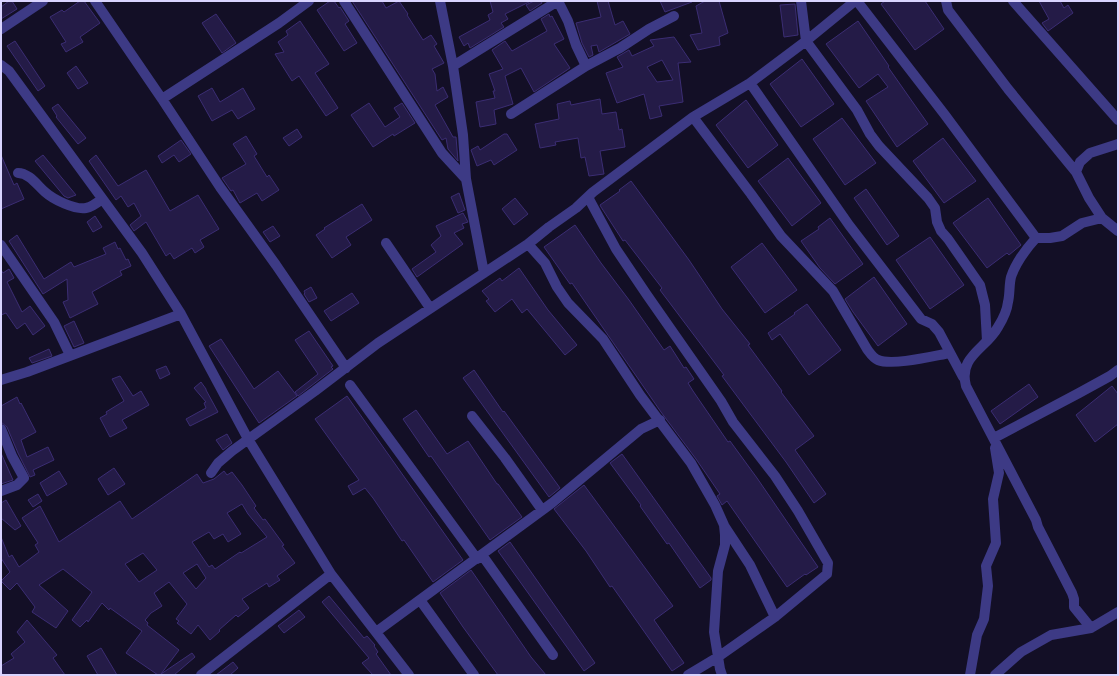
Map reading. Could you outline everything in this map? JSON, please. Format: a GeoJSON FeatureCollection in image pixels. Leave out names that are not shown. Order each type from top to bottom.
{"type":"FeatureCollection","features":[{"type":"Feature","properties":{"kind":"street"},"geometry":{"type":"LineString","coordinates":[[1,29],[43,1]]}},
{"type":"Feature","properties":{"kind":"street"},"geometry":{"type":"LineString","coordinates":[[95,1],[220,187],[276,265],[346,368]]}},
{"type":"Feature","properties":{"kind":"street"},"geometry":{"type":"LineString","coordinates":[[162,99],[273,27],[309,1]]}},
{"type":"Feature","properties":{"kind":"street"},"geometry":{"type":"LineString","coordinates":[[344,1],[442,153],[466,179]]}},
{"type":"Feature","properties":{"kind":"street"},"geometry":{"type":"LineString","coordinates":[[453,66],[558,1],[586,66]]}},
{"type":"Feature","properties":{"kind":"street"},"geometry":{"type":"LineString","coordinates":[[801,1],[806,41],[857,110],[878,146],[928,198],[935,208],[937,222],[941,231],[980,285],[985,305],[986,341]]}},
{"type":"Feature","properties":{"kind":"street"},"geometry":{"type":"LineString","coordinates":[[211,473],[218,463],[248,439],[378,343],[528,244],[548,227],[576,208],[588,197],[693,117],[750,83],[856,1],[1036,238]]}},
{"type":"Feature","properties":{"kind":"street"},"geometry":{"type":"LineString","coordinates":[[946,1],[948,10],[1008,89],[1076,172],[1089,198],[1102,218],[1118,231]]}},
{"type":"Feature","properties":{"kind":"street"},"geometry":{"type":"LineString","coordinates":[[1013,1],[1118,120]]}},
{"type":"Feature","properties":{"kind":"street"},"geometry":{"type":"LineString","coordinates":[[443,3],[463,136],[466,179],[484,273]]}},
{"type":"Feature","properties":{"kind":"street"},"geometry":{"type":"LineString","coordinates":[[511,114],[586,66],[674,16]]}},
{"type":"Feature","properties":{"kind":"street"},"geometry":{"type":"LineString","coordinates":[[1,65],[9,71],[142,253],[181,314],[248,439],[331,574],[409,675]]}},
{"type":"Feature","properties":{"kind":"street"},"geometry":{"type":"LineString","coordinates":[[750,83],[849,225],[921,319],[932,324],[939,332],[964,377],[966,386],[1036,520],[1038,527],[1072,593],[1074,606],[1092,628]]}},
{"type":"Feature","properties":{"kind":"street"},"geometry":{"type":"LineString","coordinates":[[693,117],[781,236],[833,291],[873,358],[878,361],[890,362],[950,354]]}},
{"type":"Feature","properties":{"kind":"street"},"geometry":{"type":"LineString","coordinates":[[1076,172],[1080,162],[1090,153],[1118,144]]}},
{"type":"Feature","properties":{"kind":"street"},"geometry":{"type":"LineString","coordinates":[[18,173],[22,173],[32,180],[46,194],[56,200],[78,208],[91,207],[102,199]]}},
{"type":"Feature","properties":{"kind":"street"},"geometry":{"type":"LineString","coordinates":[[588,197],[616,249],[721,402],[733,422],[775,476],[798,511],[828,563],[827,574],[775,617],[718,657],[688,675]]}},
{"type":"Feature","properties":{"kind":"street"},"geometry":{"type":"LineString","coordinates":[[1036,238],[1062,236],[1082,223],[1102,218]]}},
{"type":"Feature","properties":{"kind":"street"},"geometry":{"type":"LineString","coordinates":[[964,377],[968,360],[995,332],[1006,312],[1011,278],[1015,267],[1036,238]]}},
{"type":"Feature","properties":{"kind":"street"},"geometry":{"type":"LineString","coordinates":[[386,244],[430,308]]}},
{"type":"Feature","properties":{"kind":"street"},"geometry":{"type":"LineString","coordinates":[[528,244],[545,263],[557,287],[568,303],[603,339],[640,395],[691,463],[715,505],[724,525],[750,565],[775,617]]}},
{"type":"Feature","properties":{"kind":"street"},"geometry":{"type":"LineString","coordinates":[[1,245],[54,322],[70,355]]}},
{"type":"Feature","properties":{"kind":"street"},"geometry":{"type":"LineString","coordinates":[[1,380],[27,372],[181,314]]}},
{"type":"Feature","properties":{"kind":"street"},"geometry":{"type":"LineString","coordinates":[[994,438],[1104,380],[1118,370]]}},
{"type":"Feature","properties":{"kind":"street"},"geometry":{"type":"LineString","coordinates":[[350,385],[553,655]]}},
{"type":"Feature","properties":{"kind":"street"},"geometry":{"type":"LineString","coordinates":[[472,416],[505,458],[542,510]]}},
{"type":"Feature","properties":{"kind":"street"},"geometry":{"type":"LineString","coordinates":[[376,632],[542,510],[641,429],[660,420]]}},
{"type":"Feature","properties":{"kind":"street"},"geometry":{"type":"LineString","coordinates":[[1,429],[12,456],[24,478],[17,485],[1,491]]}},
{"type":"Feature","properties":{"kind":"street"},"geometry":{"type":"LineString","coordinates":[[970,675],[977,635],[984,619],[988,586],[986,566],[996,544],[993,498],[999,473],[994,438]]}},
{"type":"Feature","properties":{"kind":"street"},"geometry":{"type":"LineString","coordinates":[[722,675],[714,632],[718,571],[726,535],[724,525]]}},
{"type":"Feature","properties":{"kind":"street"},"geometry":{"type":"LineString","coordinates":[[201,675],[331,574]]}},
{"type":"Feature","properties":{"kind":"street"},"geometry":{"type":"LineString","coordinates":[[420,600],[474,675]]}},
{"type":"Feature","properties":{"kind":"street"},"geometry":{"type":"LineString","coordinates":[[995,675],[1021,652],[1051,635],[1092,628],[1118,612]]}},
{"type":"Feature","properties":{"kind":"building"},"geometry":{"type":"Polygon","coordinates":[[[9,1],[12,1],[17,9],[1,19],[1,7],[9,1]]]}},
{"type":"Feature","properties":{"kind":"building"},"geometry":{"type":"Polygon","coordinates":[[[80,1],[84,1],[100,23],[80,37],[83,42],[66,52],[61,44],[66,42],[50,17],[62,10],[64,12],[80,1]]]}},
{"type":"Feature","properties":{"kind":"building"},"geometry":{"type":"Polygon","coordinates":[[[330,1],[334,1],[339,8],[340,7],[349,21],[345,24],[357,43],[344,51],[317,10],[330,1]]]}},
{"type":"Feature","properties":{"kind":"building"},"geometry":{"type":"Polygon","coordinates":[[[352,1],[382,1],[386,8],[399,1],[423,40],[431,35],[437,44],[434,46],[444,63],[432,69],[435,74],[437,91],[443,87],[448,97],[435,105],[453,137],[456,137],[458,161],[448,149],[446,138],[442,140],[352,1]]]}},
{"type":"Feature","properties":{"kind":"building"},"geometry":{"type":"Polygon","coordinates":[[[490,1],[531,1],[505,14],[508,19],[501,23],[504,27],[470,48],[468,43],[464,46],[459,37],[490,20],[488,15],[493,12],[490,1]]]}},
{"type":"Feature","properties":{"kind":"building"},"geometry":{"type":"Polygon","coordinates":[[[534,1],[541,1],[542,3],[530,11],[526,5],[534,1]]]}},
{"type":"Feature","properties":{"kind":"building"},"geometry":{"type":"Polygon","coordinates":[[[597,1],[608,1],[615,25],[623,21],[630,34],[599,52],[597,45],[591,46],[593,55],[589,57],[582,43],[576,23],[601,17],[597,1]]]}},
{"type":"Feature","properties":{"kind":"building"},"geometry":{"type":"Polygon","coordinates":[[[660,1],[692,1],[692,2],[665,12],[660,1]]]}},
{"type":"Feature","properties":{"kind":"building"},"geometry":{"type":"Polygon","coordinates":[[[705,1],[719,1],[728,33],[719,37],[720,45],[698,50],[690,35],[702,33],[696,6],[705,1]]]}},
{"type":"Feature","properties":{"kind":"building"},"geometry":{"type":"Polygon","coordinates":[[[885,1],[925,1],[944,29],[915,50],[881,4],[885,1]]]}},
{"type":"Feature","properties":{"kind":"building"},"geometry":{"type":"Polygon","coordinates":[[[1039,1],[1060,1],[1064,8],[1068,5],[1073,13],[1048,31],[1042,23],[1049,19],[1039,1]]]}},
{"type":"Feature","properties":{"kind":"building"},"geometry":{"type":"Polygon","coordinates":[[[795,4],[798,35],[784,37],[780,5],[795,4]]]}},
{"type":"Feature","properties":{"kind":"building"},"geometry":{"type":"Polygon","coordinates":[[[216,14],[236,43],[222,53],[202,23],[216,14]]]}},
{"type":"Feature","properties":{"kind":"building"},"geometry":{"type":"Polygon","coordinates":[[[549,14],[550,17],[552,16],[564,39],[554,44],[570,68],[534,92],[521,68],[505,76],[513,104],[494,110],[496,124],[480,127],[476,102],[495,98],[493,91],[495,91],[489,74],[503,69],[492,50],[505,41],[512,51],[547,31],[541,19],[549,14]]]}},
{"type":"Feature","properties":{"kind":"building"},"geometry":{"type":"Polygon","coordinates":[[[300,21],[329,64],[315,73],[338,108],[326,116],[299,76],[292,81],[275,54],[284,52],[278,42],[288,35],[286,31],[300,21]]]}},
{"type":"Feature","properties":{"kind":"building"},"geometry":{"type":"Polygon","coordinates":[[[858,21],[928,124],[897,147],[866,101],[888,87],[878,74],[859,88],[826,44],[858,21]]]}},
{"type":"Feature","properties":{"kind":"building"},"geometry":{"type":"Polygon","coordinates":[[[674,37],[691,62],[678,63],[683,102],[659,106],[662,116],[650,119],[644,94],[617,103],[606,73],[623,67],[617,57],[629,50],[632,56],[654,46],[650,40],[674,37]],[[662,60],[647,67],[657,82],[673,80],[662,60]]]}},
{"type":"Feature","properties":{"kind":"building"},"geometry":{"type":"Polygon","coordinates":[[[15,41],[45,86],[38,91],[7,46],[15,41]]]}},
{"type":"Feature","properties":{"kind":"building"},"geometry":{"type":"Polygon","coordinates":[[[802,59],[834,104],[801,127],[770,84],[802,59]]]}},
{"type":"Feature","properties":{"kind":"building"},"geometry":{"type":"Polygon","coordinates":[[[76,66],[88,83],[78,89],[67,73],[76,66]]]}},
{"type":"Feature","properties":{"kind":"building"},"geometry":{"type":"Polygon","coordinates":[[[212,88],[220,102],[243,88],[255,109],[238,119],[232,110],[212,121],[198,96],[212,88]]]}},
{"type":"Feature","properties":{"kind":"building"},"geometry":{"type":"Polygon","coordinates":[[[600,99],[602,114],[616,112],[619,130],[622,129],[625,147],[600,151],[604,174],[589,176],[585,157],[581,158],[578,138],[555,142],[556,145],[540,148],[535,124],[559,119],[557,104],[570,101],[571,105],[600,99]]]}},
{"type":"Feature","properties":{"kind":"building"},"geometry":{"type":"Polygon","coordinates":[[[746,100],[778,145],[748,168],[716,125],[746,100]]]}},
{"type":"Feature","properties":{"kind":"building"},"geometry":{"type":"Polygon","coordinates":[[[369,103],[385,127],[400,117],[394,108],[402,103],[415,123],[394,136],[393,134],[373,147],[351,115],[369,103]]]}},
{"type":"Feature","properties":{"kind":"building"},"geometry":{"type":"Polygon","coordinates":[[[58,104],[86,138],[78,144],[56,117],[57,116],[52,108],[58,104]]]}},
{"type":"Feature","properties":{"kind":"building"},"geometry":{"type":"Polygon","coordinates":[[[842,118],[876,163],[845,185],[813,139],[842,118]]]}},
{"type":"Feature","properties":{"kind":"building"},"geometry":{"type":"Polygon","coordinates":[[[297,129],[302,137],[289,146],[283,138],[297,129]]]}},
{"type":"Feature","properties":{"kind":"building"},"geometry":{"type":"Polygon","coordinates":[[[504,134],[507,134],[517,150],[494,165],[491,160],[477,166],[471,150],[478,146],[480,150],[504,134]]]}},
{"type":"Feature","properties":{"kind":"building"},"geometry":{"type":"Polygon","coordinates":[[[246,136],[257,154],[254,156],[267,177],[269,175],[279,190],[262,201],[257,193],[240,203],[233,190],[231,191],[222,178],[246,164],[233,144],[246,136]]]}},
{"type":"Feature","properties":{"kind":"building"},"geometry":{"type":"Polygon","coordinates":[[[943,138],[976,181],[944,203],[913,161],[943,138]]]}},
{"type":"Feature","properties":{"kind":"building"},"geometry":{"type":"Polygon","coordinates":[[[181,140],[191,154],[179,162],[174,155],[162,163],[158,156],[181,140]]]}},
{"type":"Feature","properties":{"kind":"building"},"geometry":{"type":"Polygon","coordinates":[[[1,155],[14,185],[17,183],[24,199],[1,209],[1,155]]]}},
{"type":"Feature","properties":{"kind":"building"},"geometry":{"type":"Polygon","coordinates":[[[43,155],[76,195],[68,198],[64,196],[35,161],[43,155]]]}},
{"type":"Feature","properties":{"kind":"building"},"geometry":{"type":"Polygon","coordinates":[[[96,155],[118,186],[146,170],[170,211],[198,195],[219,229],[200,240],[204,247],[195,253],[192,248],[174,259],[170,253],[166,256],[146,222],[134,231],[130,225],[141,216],[134,203],[128,207],[121,196],[116,200],[89,161],[96,155]]]}},
{"type":"Feature","properties":{"kind":"building"},"geometry":{"type":"Polygon","coordinates":[[[788,158],[821,203],[792,226],[758,181],[788,158]]]}},
{"type":"Feature","properties":{"kind":"building"},"geometry":{"type":"Polygon","coordinates":[[[631,181],[689,260],[722,309],[750,344],[748,345],[814,436],[795,450],[826,494],[814,503],[786,462],[722,376],[724,375],[660,290],[662,288],[625,240],[623,241],[601,207],[600,205],[631,181]]]}},
{"type":"Feature","properties":{"kind":"building"},"geometry":{"type":"Polygon","coordinates":[[[866,189],[899,236],[887,245],[854,198],[866,189]]]}},
{"type":"Feature","properties":{"kind":"building"},"geometry":{"type":"Polygon","coordinates":[[[459,193],[465,210],[458,213],[451,197],[459,193]]]}},
{"type":"Feature","properties":{"kind":"building"},"geometry":{"type":"Polygon","coordinates":[[[515,198],[528,214],[514,225],[502,209],[515,198]]]}},
{"type":"Feature","properties":{"kind":"building"},"geometry":{"type":"Polygon","coordinates":[[[988,198],[1021,245],[1009,255],[1007,253],[987,268],[953,223],[988,198]]]}},
{"type":"Feature","properties":{"kind":"building"},"geometry":{"type":"Polygon","coordinates":[[[362,204],[372,220],[346,237],[351,245],[332,258],[316,235],[325,229],[324,228],[362,204]]]}},
{"type":"Feature","properties":{"kind":"building"},"geometry":{"type":"Polygon","coordinates":[[[463,213],[468,222],[462,224],[464,228],[454,233],[463,244],[417,277],[412,269],[436,252],[431,245],[441,236],[436,226],[463,213]]]}},
{"type":"Feature","properties":{"kind":"building"},"geometry":{"type":"Polygon","coordinates":[[[95,216],[102,227],[93,232],[87,222],[95,216]]]}},
{"type":"Feature","properties":{"kind":"building"},"geometry":{"type":"Polygon","coordinates":[[[830,218],[863,264],[835,284],[820,268],[801,241],[819,229],[818,227],[830,218]]]}},
{"type":"Feature","properties":{"kind":"building"},"geometry":{"type":"Polygon","coordinates":[[[575,225],[664,350],[670,346],[684,368],[686,367],[694,379],[688,383],[693,391],[728,442],[730,441],[757,478],[818,567],[787,587],[727,501],[722,505],[717,496],[720,494],[696,459],[661,412],[572,283],[570,284],[544,247],[575,225]]]}},
{"type":"Feature","properties":{"kind":"building"},"geometry":{"type":"Polygon","coordinates":[[[273,226],[280,236],[270,242],[263,232],[273,226]]]}},
{"type":"Feature","properties":{"kind":"building"},"geometry":{"type":"Polygon","coordinates":[[[17,235],[44,279],[71,262],[74,267],[106,254],[103,248],[115,242],[126,260],[128,259],[131,266],[120,271],[122,275],[92,292],[98,304],[70,318],[63,302],[68,300],[67,279],[43,294],[9,241],[17,235]]]}},
{"type":"Feature","properties":{"kind":"building"},"geometry":{"type":"Polygon","coordinates":[[[930,237],[964,285],[930,309],[896,260],[930,237]]]}},
{"type":"Feature","properties":{"kind":"building"},"geometry":{"type":"Polygon","coordinates":[[[762,243],[797,290],[765,313],[731,267],[762,243]]]}},
{"type":"Feature","properties":{"kind":"building"},"geometry":{"type":"Polygon","coordinates":[[[519,268],[548,310],[577,345],[565,355],[527,309],[522,313],[512,299],[495,312],[486,301],[489,299],[482,291],[500,278],[502,281],[519,268]]]}},
{"type":"Feature","properties":{"kind":"building"},"geometry":{"type":"Polygon","coordinates":[[[9,269],[14,278],[7,282],[22,312],[30,306],[45,326],[33,335],[25,323],[17,329],[6,313],[1,315],[1,270],[3,273],[9,269]]]}},
{"type":"Feature","properties":{"kind":"building"},"geometry":{"type":"Polygon","coordinates":[[[874,277],[907,324],[878,346],[845,299],[874,277]]]}},
{"type":"Feature","properties":{"kind":"building"},"geometry":{"type":"Polygon","coordinates":[[[311,287],[317,298],[309,302],[304,294],[304,291],[311,287]]]}},
{"type":"Feature","properties":{"kind":"building"},"geometry":{"type":"Polygon","coordinates":[[[352,293],[359,303],[331,321],[324,311],[352,293]]]}},
{"type":"Feature","properties":{"kind":"building"},"geometry":{"type":"Polygon","coordinates":[[[807,304],[841,350],[809,375],[780,334],[772,340],[768,333],[807,304]]]}},
{"type":"Feature","properties":{"kind":"building"},"geometry":{"type":"Polygon","coordinates":[[[74,321],[84,343],[74,347],[64,326],[74,321]]]}},
{"type":"Feature","properties":{"kind":"building"},"geometry":{"type":"Polygon","coordinates":[[[309,331],[333,366],[331,367],[333,369],[298,396],[295,392],[318,374],[295,340],[309,331]]]}},
{"type":"Feature","properties":{"kind":"building"},"geometry":{"type":"Polygon","coordinates":[[[221,339],[254,389],[278,371],[297,396],[259,423],[209,346],[221,339]]]}},
{"type":"Feature","properties":{"kind":"building"},"geometry":{"type":"Polygon","coordinates":[[[49,349],[52,356],[32,363],[29,358],[49,349]]]}},
{"type":"Feature","properties":{"kind":"building"},"geometry":{"type":"Polygon","coordinates":[[[166,366],[170,374],[160,379],[156,370],[166,366]]]}},
{"type":"Feature","properties":{"kind":"building"},"geometry":{"type":"Polygon","coordinates":[[[474,370],[503,412],[504,411],[560,488],[549,497],[463,378],[474,370]]]}},
{"type":"Feature","properties":{"kind":"building"},"geometry":{"type":"Polygon","coordinates":[[[120,376],[133,396],[141,391],[149,405],[122,420],[127,428],[110,437],[100,418],[107,414],[106,412],[124,401],[112,379],[120,376]]]}},
{"type":"Feature","properties":{"kind":"building"},"geometry":{"type":"Polygon","coordinates":[[[201,382],[218,412],[190,426],[186,419],[206,408],[204,403],[206,402],[194,388],[201,382]]]}},
{"type":"Feature","properties":{"kind":"building"},"geometry":{"type":"Polygon","coordinates":[[[1029,384],[1038,397],[1000,424],[991,411],[1029,384]]]}},
{"type":"Feature","properties":{"kind":"building"},"geometry":{"type":"Polygon","coordinates":[[[1112,386],[1118,394],[1118,424],[1095,442],[1076,415],[1112,386]]]}},
{"type":"Feature","properties":{"kind":"building"},"geometry":{"type":"Polygon","coordinates":[[[347,396],[463,560],[433,582],[365,488],[353,495],[348,486],[359,480],[315,419],[347,396]]]}},
{"type":"Feature","properties":{"kind":"building"},"geometry":{"type":"Polygon","coordinates":[[[17,397],[36,432],[21,440],[27,457],[48,447],[54,460],[33,470],[35,475],[30,477],[7,427],[1,422],[1,406],[17,397]]]}},
{"type":"Feature","properties":{"kind":"building"},"geometry":{"type":"Polygon","coordinates":[[[416,410],[447,454],[468,441],[497,484],[522,517],[490,540],[403,419],[416,410]]]}},
{"type":"Feature","properties":{"kind":"building"},"geometry":{"type":"Polygon","coordinates":[[[227,434],[232,443],[223,450],[216,440],[227,434]]]}},
{"type":"Feature","properties":{"kind":"building"},"geometry":{"type":"Polygon","coordinates":[[[1,453],[13,480],[1,484],[1,453]]]}},
{"type":"Feature","properties":{"kind":"building"},"geometry":{"type":"Polygon","coordinates":[[[622,454],[711,578],[711,580],[700,588],[610,463],[622,454]]]}},
{"type":"Feature","properties":{"kind":"building"},"geometry":{"type":"Polygon","coordinates":[[[114,468],[125,484],[108,495],[98,479],[114,468]]]}},
{"type":"Feature","properties":{"kind":"building"},"geometry":{"type":"Polygon","coordinates":[[[59,471],[67,484],[47,496],[40,483],[59,471]]]}},
{"type":"Feature","properties":{"kind":"building"},"geometry":{"type":"Polygon","coordinates":[[[224,471],[227,475],[232,472],[256,506],[254,508],[263,520],[265,519],[295,563],[277,576],[280,580],[269,587],[267,583],[242,599],[249,608],[238,617],[236,615],[210,640],[198,625],[191,634],[177,623],[179,621],[176,619],[187,604],[169,582],[154,593],[162,606],[151,613],[145,620],[148,623],[147,625],[179,650],[161,674],[192,653],[195,657],[174,675],[158,675],[126,653],[142,631],[110,608],[109,610],[102,603],[88,622],[87,620],[80,627],[72,620],[92,592],[63,569],[39,585],[68,611],[56,628],[32,612],[35,607],[17,583],[10,590],[1,581],[10,572],[1,558],[1,537],[9,557],[12,555],[19,567],[39,552],[35,545],[38,543],[22,518],[40,506],[59,542],[120,501],[132,519],[197,474],[203,483],[214,479],[224,471]],[[242,504],[227,513],[241,534],[228,542],[223,534],[214,539],[209,532],[192,542],[209,567],[212,565],[215,569],[240,552],[241,553],[267,537],[248,514],[242,504]],[[143,553],[125,564],[139,582],[157,570],[143,553]],[[197,564],[183,573],[196,589],[206,578],[197,564]]]}},
{"type":"Feature","properties":{"kind":"building"},"geometry":{"type":"Polygon","coordinates":[[[584,485],[673,606],[654,620],[684,663],[672,671],[612,586],[610,587],[586,551],[554,509],[584,485]]]}},
{"type":"Feature","properties":{"kind":"building"},"geometry":{"type":"Polygon","coordinates":[[[38,494],[42,501],[33,507],[28,500],[38,494]]]}},
{"type":"Feature","properties":{"kind":"building"},"geometry":{"type":"Polygon","coordinates":[[[6,500],[21,526],[15,530],[1,518],[1,503],[6,500]]]}},
{"type":"Feature","properties":{"kind":"building"},"geometry":{"type":"Polygon","coordinates":[[[510,542],[595,663],[584,671],[498,551],[510,542]]]}},
{"type":"Feature","properties":{"kind":"building"},"geometry":{"type":"Polygon","coordinates":[[[471,570],[531,657],[546,675],[498,675],[463,627],[440,593],[471,570]]]}},
{"type":"Feature","properties":{"kind":"building"},"geometry":{"type":"Polygon","coordinates":[[[329,596],[364,638],[367,636],[375,645],[374,646],[378,652],[376,654],[391,675],[373,675],[362,663],[369,658],[322,602],[329,596]]]}},
{"type":"Feature","properties":{"kind":"building"},"geometry":{"type":"Polygon","coordinates":[[[299,610],[305,617],[284,633],[278,626],[299,610]]]}},
{"type":"Feature","properties":{"kind":"building"},"geometry":{"type":"Polygon","coordinates":[[[27,620],[57,655],[53,658],[65,675],[3,675],[1,672],[1,666],[14,658],[11,654],[25,642],[17,632],[27,620]]]}},
{"type":"Feature","properties":{"kind":"building"},"geometry":{"type":"Polygon","coordinates":[[[101,648],[117,675],[98,675],[87,656],[101,648]]]}},
{"type":"Feature","properties":{"kind":"building"},"geometry":{"type":"Polygon","coordinates":[[[233,662],[238,668],[230,675],[216,675],[233,662]]]}}]}
